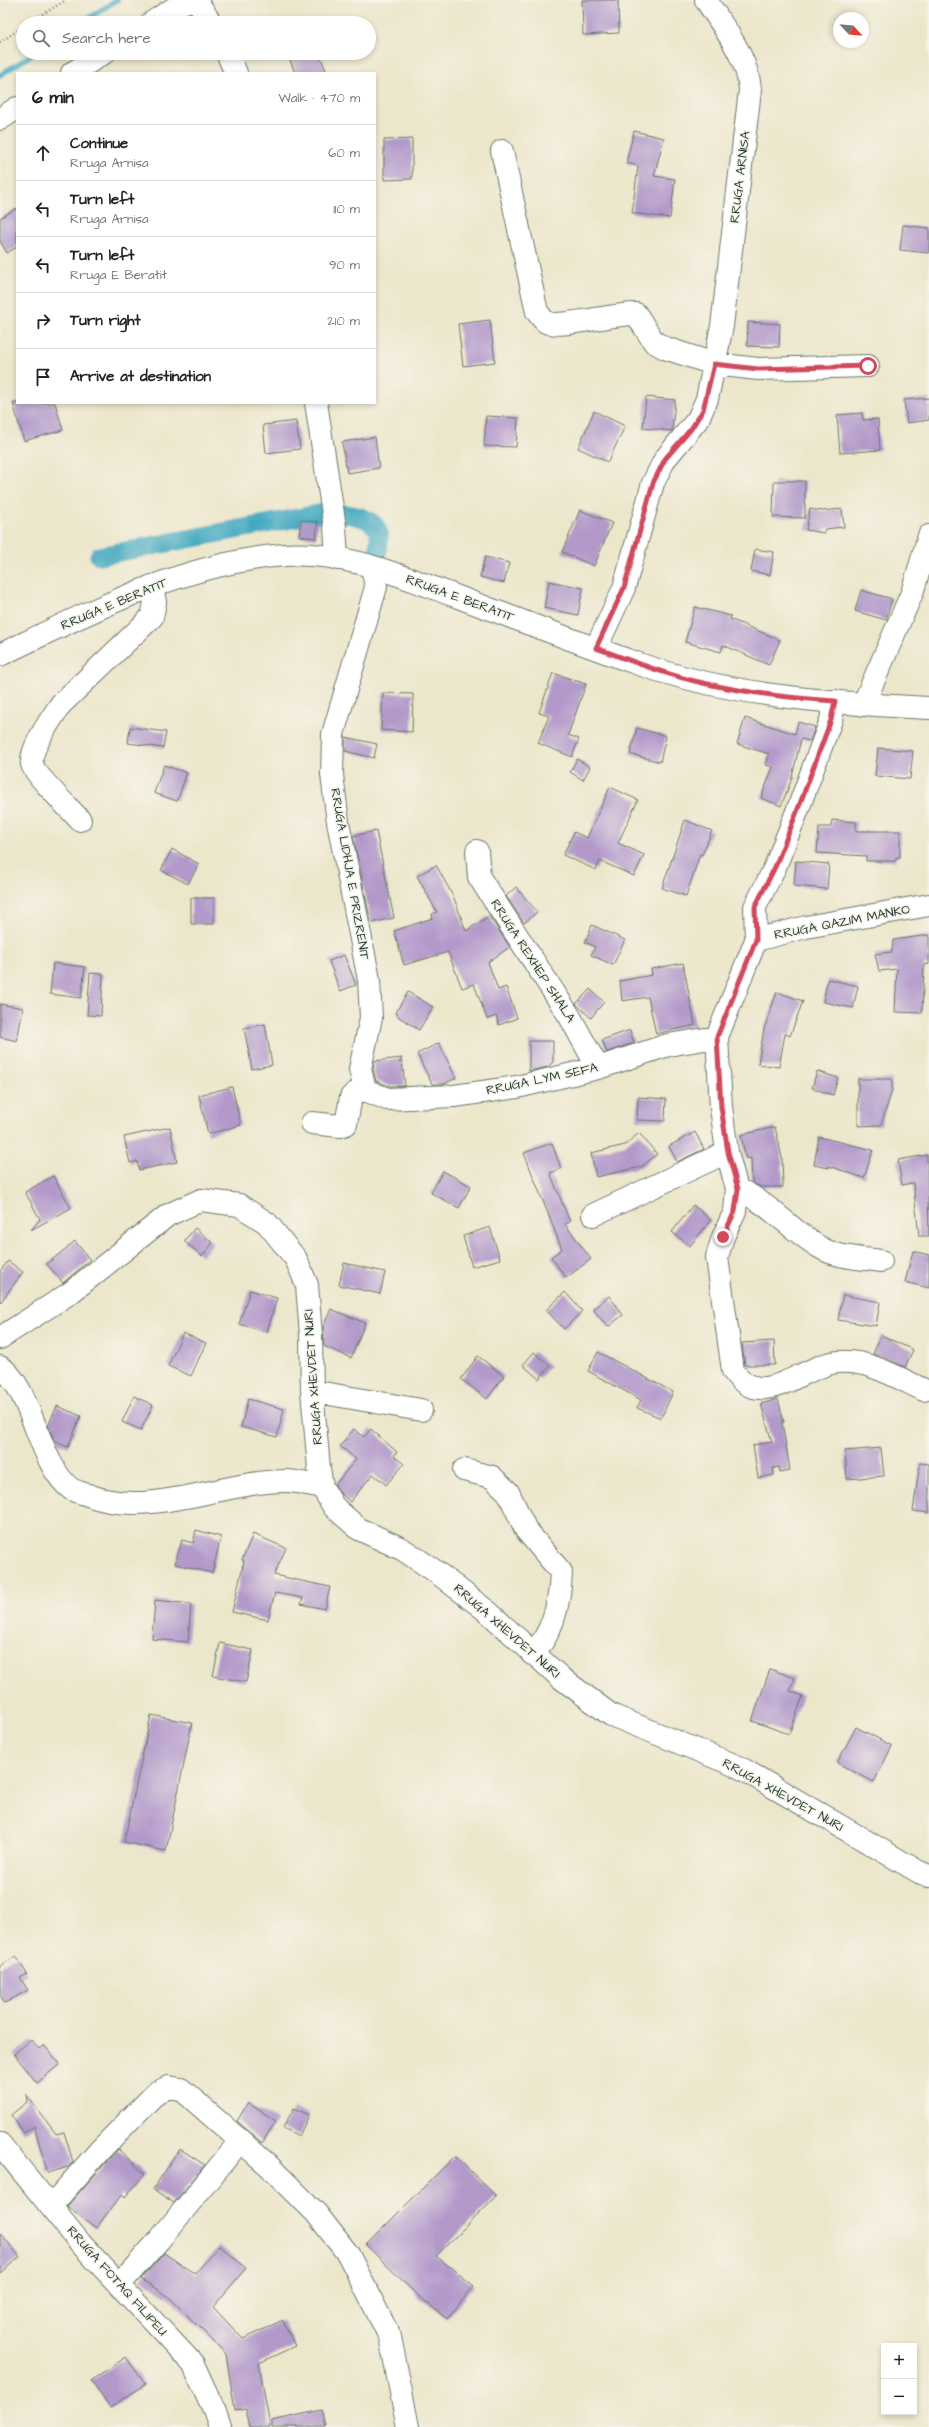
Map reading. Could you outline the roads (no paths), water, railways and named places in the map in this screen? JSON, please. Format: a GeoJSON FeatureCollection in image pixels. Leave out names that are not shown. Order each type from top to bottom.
{"type":"FeatureCollection","features":[{"type":"Feature","properties":{"kind":"street"},"geometry":{"type":"LineString","coordinates":[[162,16],[187,0]]}},
{"type":"Feature","properties":{"kind":"street"},"geometry":{"type":"LineString","coordinates":[[196,0],[207,16]]}},
{"type":"Feature","properties":{"kind":"street","name":"RRUGA ARNISA"},"geometry":{"type":"LineString","coordinates":[[596,648],[624,588],[653,483],[665,459],[691,429],[703,410],[722,326],[750,80],[742,60],[706,0]]}},
{"type":"Feature","properties":{"kind":"street"},"geometry":{"type":"LineString","coordinates":[[74,72],[93,60]]}},
{"type":"Feature","properties":{"kind":"street"},"geometry":{"type":"LineString","coordinates":[[230,60],[236,72]]}},
{"type":"Feature","properties":{"kind":"street"},"geometry":{"type":"LineString","coordinates":[[0,119],[16,109]]}},
{"type":"Feature","properties":{"kind":"street"},"geometry":{"type":"LineString","coordinates":[[502,151],[537,312],[546,322],[557,324],[623,313],[636,314],[654,342],[665,348],[714,364],[758,369],[868,366]]}},
{"type":"Feature","properties":{"kind":"street"},"geometry":{"type":"LineString","coordinates":[[316,404],[335,527],[337,559]]}},
{"type":"Feature","properties":{"kind":"street"},"geometry":{"type":"LineString","coordinates":[[862,705],[912,593],[929,536]]}},
{"type":"Feature","properties":{"kind":"street","name":"RRUGA E BERATIT"},"geometry":{"type":"LineString","coordinates":[[0,655],[97,609],[152,586],[210,569],[284,555],[337,559],[372,567],[637,664],[702,683],[776,696],[862,705],[929,708]]}},
{"type":"Feature","properties":{"kind":"street","name":"RRUGA LIDHJA E PRIZRENIT"},"geometry":{"type":"LineString","coordinates":[[365,1090],[360,1069],[371,1018],[369,980],[338,822],[332,775],[333,734],[376,587],[372,567]]}},
{"type":"Feature","properties":{"kind":"street"},"geometry":{"type":"LineString","coordinates":[[80,820],[33,768],[32,756],[49,721],[61,704],[152,617],[155,602],[152,586]]}},
{"type":"Feature","properties":{"kind":"street"},"geometry":{"type":"LineString","coordinates":[[835,701],[831,720],[795,816],[775,867],[755,907],[756,940],[717,1037],[721,1107],[728,1152],[738,1189],[735,1211],[723,1237],[717,1257],[733,1372],[740,1382],[755,1389],[770,1387],[836,1362],[850,1362],[886,1372],[924,1390]]}},
{"type":"Feature","properties":{"kind":"street","name":"RRUGA REXHEP SHALA"},"geometry":{"type":"LineString","coordinates":[[477,851],[479,877],[570,1017],[598,1068]]}},
{"type":"Feature","properties":{"kind":"street","name":"RRUGA QAZIM MANKO"},"geometry":{"type":"LineString","coordinates":[[756,940],[806,927],[929,905]]}},
{"type":"Feature","properties":{"kind":"street","name":"RRUGA LYM SEFA"},"geometry":{"type":"LineString","coordinates":[[365,1090],[387,1099],[454,1096],[517,1087],[598,1068],[668,1045],[717,1037]]}},
{"type":"Feature","properties":{"kind":"street"},"geometry":{"type":"LineString","coordinates":[[312,1123],[340,1126],[346,1124],[351,1097],[357,1092],[365,1090]]}},
{"type":"Feature","properties":{"kind":"street"},"geometry":{"type":"LineString","coordinates":[[593,1216],[728,1152]]}},
{"type":"Feature","properties":{"kind":"street"},"geometry":{"type":"LineString","coordinates":[[738,1189],[754,1197],[821,1249],[835,1254],[881,1261]]}},
{"type":"Feature","properties":{"kind":"street","name":"RRUGA XHEVDET NURI"},"geometry":{"type":"LineString","coordinates":[[0,1338],[70,1293],[168,1215],[201,1200],[239,1205],[267,1223],[296,1259],[307,1284],[311,1335],[312,1391],[322,1487],[334,1507],[359,1529],[402,1549],[435,1571],[488,1612],[532,1654],[561,1678],[611,1715],[739,1767],[929,1876]]}},
{"type":"Feature","properties":{"kind":"street"},"geometry":{"type":"LineString","coordinates":[[0,1367],[16,1384],[58,1475],[72,1489],[101,1500],[171,1501],[216,1490],[287,1481],[322,1487]]}},
{"type":"Feature","properties":{"kind":"street"},"geometry":{"type":"LineString","coordinates":[[312,1391],[421,1410]]}},
{"type":"Feature","properties":{"kind":"street"},"geometry":{"type":"LineString","coordinates":[[464,1470],[492,1477],[508,1492],[526,1530],[561,1572],[560,1597],[543,1644],[532,1654]]}},
{"type":"Feature","properties":{"kind":"street"},"geometry":{"type":"LineString","coordinates":[[51,2206],[100,2150],[157,2092],[169,2087],[181,2089],[241,2140],[316,2214],[348,2254],[390,2337],[408,2427]]}},
{"type":"Feature","properties":{"kind":"street"},"geometry":{"type":"LineString","coordinates":[[119,2285],[190,2204],[241,2140]]}},
{"type":"Feature","properties":{"kind":"street","name":"RRUGA FOTAQ FILIPEU"},"geometry":{"type":"LineString","coordinates":[[0,2144],[119,2285],[193,2364],[215,2412],[220,2427]]}},
{"type":"Feature","properties":{"kind":"waterway"},"geometry":{"type":"LineString","coordinates":[[92,16],[117,0]]}},
{"type":"Feature","properties":{"kind":"waterway"},"geometry":{"type":"LineString","coordinates":[[0,75],[24,60]]}},
{"type":"Feature","properties":{"kind":"waterway"},"geometry":{"type":"LineString","coordinates":[[99,556],[323,513],[347,514],[364,518],[371,522],[379,535],[378,551]]}}]}
